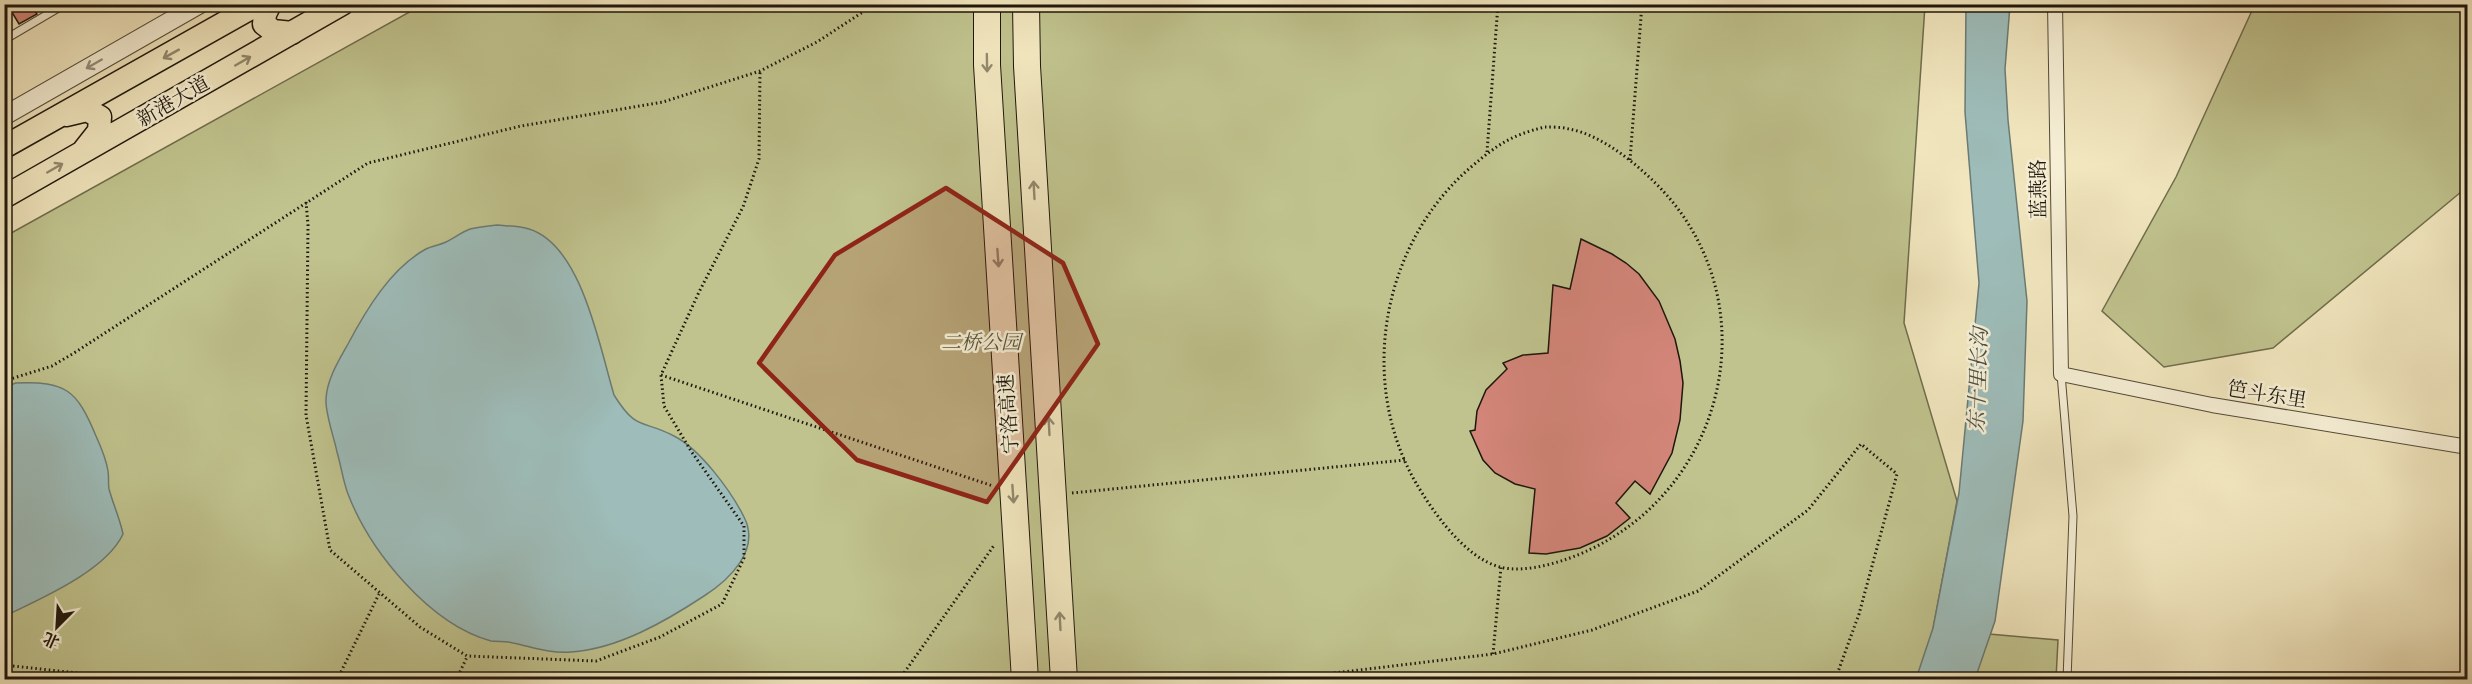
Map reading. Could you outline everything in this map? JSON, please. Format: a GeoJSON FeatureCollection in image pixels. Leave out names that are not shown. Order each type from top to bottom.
{"type":"FeatureCollection","features":[{"type":"Feature","properties":{"kind":"highway","name":"宁洛高速"},"geometry":{"type":"LineString","coordinates":[[987,4],[987,65],[1024,680]]}},
{"type":"Feature","properties":{"kind":"highway","name":"宁洛高速"},"geometry":{"type":"LineString","coordinates":[[1026,4],[1027,66],[1064,680]]}},
{"type":"Feature","properties":{"kind":"main road"},"geometry":{"type":"LineString","coordinates":[[4,147],[258,4]]}},
{"type":"Feature","properties":{"kind":"main road"},"geometry":{"type":"LineString","coordinates":[[270,4],[265,14],[264,24],[273,31],[292,33]]}},
{"type":"Feature","properties":{"kind":"main road","name":"新港大道"},"geometry":{"type":"LineString","coordinates":[[4,197],[342,4]]}},
{"type":"Feature","properties":{"kind":"main road"},"geometry":{"type":"LineString","coordinates":[[4,129],[87,110],[100,117],[99,131],[81,154]]}},
{"type":"Feature","properties":{"kind":"street"},"geometry":{"type":"LineString","coordinates":[[4,116],[200,4]]}},
{"type":"Feature","properties":{"kind":"street","name":"蓝燕路"},"geometry":{"type":"LineString","coordinates":[[2055,4],[2061,374]]}},
{"type":"Feature","properties":{"kind":"street","name":"笆斗东里"},"geometry":{"type":"LineString","coordinates":[[2061,374],[2212,405],[2468,447]]}},
{"type":"Feature","properties":{"kind":"lane"},"geometry":{"type":"LineString","coordinates":[[4,40],[65,4]]}},
{"type":"Feature","properties":{"kind":"lane"},"geometry":{"type":"LineString","coordinates":[[2061,374],[2073,516],[2067,680]]}},
{"type":"Feature","properties":{"kind":"path"},"geometry":{"type":"LineString","coordinates":[[4,381],[52,366],[74,353],[368,163],[521,126],[663,102],[760,71],[817,42],[875,4]]}},
{"type":"Feature","properties":{"kind":"path"},"geometry":{"type":"LineString","coordinates":[[1487,152],[1498,4]]}},
{"type":"Feature","properties":{"kind":"path"},"geometry":{"type":"LineString","coordinates":[[1630,160],[1642,4]]}},
{"type":"Feature","properties":{"kind":"path"},"geometry":{"type":"LineString","coordinates":[[306,201],[308,225],[306,415],[330,550],[420,627],[467,656],[596,661],[660,638],[722,604],[744,558],[744,526],[691,451],[664,406],[661,375],[699,292],[743,207],[759,159],[760,71]]}},
{"type":"Feature","properties":{"kind":"path"},"geometry":{"type":"LineString","coordinates":[[1545,127],[1570,129],[1593,138],[1630,160],[1671,200],[1698,242],[1716,289],[1722,338],[1722,363],[1712,412],[1703,435],[1678,479],[1662,498],[1624,531],[1595,547],[1556,562],[1531,568],[1501,567],[1476,555],[1457,538],[1421,491],[1402,453],[1394,429],[1384,370],[1385,336],[1390,302],[1406,255],[1426,219],[1446,192],[1487,152],[1523,132],[1545,127]]}},
{"type":"Feature","properties":{"kind":"path"},"geometry":{"type":"LineString","coordinates":[[1276,680],[1493,654],[1592,630],[1698,591],[1808,510],[1860,444],[1897,474],[1859,614],[1835,680]]}},
{"type":"Feature","properties":{"kind":"path"},"geometry":{"type":"LineString","coordinates":[[899,680],[1001,536]]}},
{"type":"Feature","properties":{"kind":"path"},"geometry":{"type":"LineString","coordinates":[[1493,654],[1501,567]]}},
{"type":"Feature","properties":{"kind":"path"},"geometry":{"type":"LineString","coordinates":[[337,680],[379,594]]}},
{"type":"Feature","properties":{"kind":"path"},"geometry":{"type":"LineString","coordinates":[[456,680],[467,656]]}},
{"type":"Feature","properties":{"kind":"path"},"geometry":{"type":"LineString","coordinates":[[4,664],[141,680]]}},
{"type":"Feature","properties":{"kind":"highlighted area"},"geometry":{"type":"Polygon","coordinates":[[[946,188],[1063,263],[1098,344],[987,502],[857,460],[759,363],[835,255],[946,188]]]}},
{"type":"Feature","properties":{"kind":"green space"},"geometry":{"type":"Polygon","coordinates":[[[2255,4],[2467,5],[2467,187],[2273,348],[2164,367],[2102,311],[2176,177],[2255,4]]]}},
{"type":"Feature","properties":{"kind":"green space","name":"二桥公园"},"geometry":{"type":"Polygon","coordinates":[[[422,5],[1925,5],[1904,323],[1957,501],[1933,629],[2058,640],[2056,679],[5,679],[4,237],[422,5]]]}},
{"type":"Feature","properties":{"kind":"water","name":"东十里长沟"},"geometry":{"type":"Polygon","coordinates":[[[1966,5],[2010,5],[2005,69],[2008,120],[2027,301],[2023,421],[1995,621],[1975,679],[1916,679],[1933,628],[1959,493],[1979,283],[1965,112],[1966,5]]]}},
{"type":"Feature","properties":{"kind":"water"},"geometry":{"type":"Polygon","coordinates":[[[497,225],[529,229],[547,239],[563,255],[586,301],[614,395],[622,407],[635,420],[674,436],[694,450],[731,495],[748,529],[748,541],[740,563],[723,582],[674,615],[624,640],[606,646],[571,652],[542,650],[510,642],[491,641],[468,632],[446,619],[424,602],[387,561],[371,539],[346,489],[328,418],[327,392],[334,370],[363,317],[391,278],[413,257],[470,229],[497,225]]]}},
{"type":"Feature","properties":{"kind":"water"},"geometry":{"type":"Polygon","coordinates":[[[16,383],[47,384],[58,387],[76,398],[89,420],[105,457],[109,489],[123,534],[102,560],[87,572],[5,616],[4,387],[16,383]]]}},
{"type":"Feature","properties":{"kind":"building"},"geometry":{"type":"Polygon","coordinates":[[[7,4],[31,4],[37,14],[19,24],[7,4]]]}},
{"type":"Feature","properties":{"kind":"building"},"geometry":{"type":"Polygon","coordinates":[[[1581,239],[1626,263],[1639,274],[1659,301],[1675,339],[1680,361],[1683,383],[1680,420],[1672,453],[1650,494],[1635,481],[1616,503],[1630,518],[1607,536],[1580,548],[1546,554],[1529,553],[1535,489],[1515,484],[1495,473],[1483,460],[1470,431],[1475,430],[1477,411],[1486,390],[1507,369],[1503,363],[1523,355],[1548,353],[1553,285],[1570,289],[1581,239]]]}}]}
